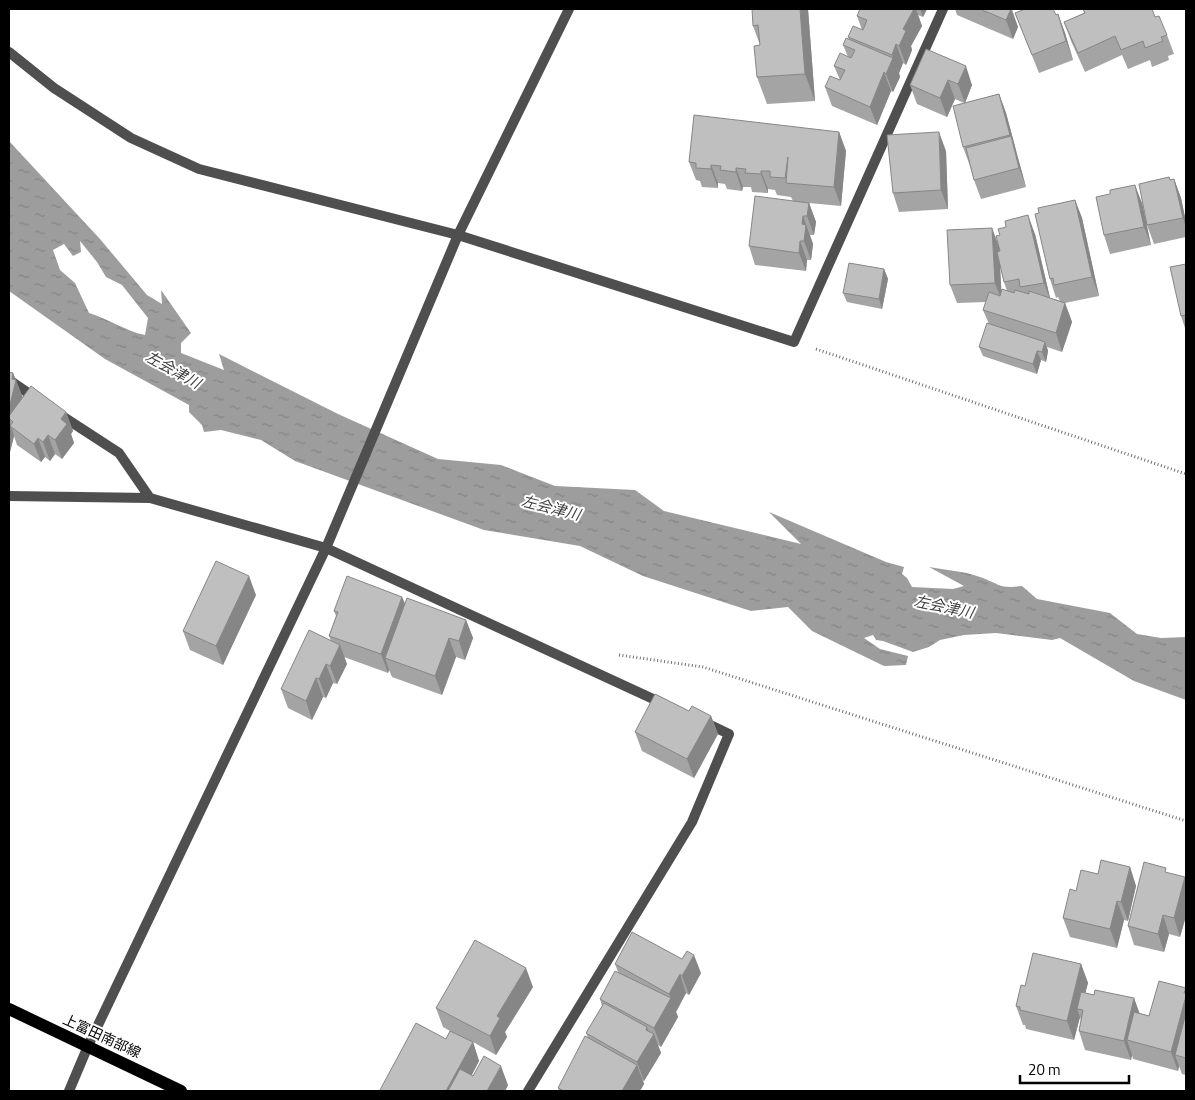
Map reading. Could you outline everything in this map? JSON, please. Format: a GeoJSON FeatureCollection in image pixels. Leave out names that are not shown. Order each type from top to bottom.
{"type":"FeatureCollection","features":[{"type":"Feature","properties":{"kind":"main road","name":"上富田南部線"},"geometry":{"type":"LineString","coordinates":[[9,1009],[181,1091]]}},
{"type":"Feature","properties":{"kind":"street"},"geometry":{"type":"LineString","coordinates":[[69,1091],[88,1046],[326,548],[458,235],[569,9]]}},
{"type":"Feature","properties":{"kind":"street"},"geometry":{"type":"LineString","coordinates":[[9,52],[54,88],[131,138],[199,169],[458,235],[794,342],[944,9]]}},
{"type":"Feature","properties":{"kind":"street"},"geometry":{"type":"LineString","coordinates":[[9,380],[119,453],[150,498]]}},
{"type":"Feature","properties":{"kind":"street"},"geometry":{"type":"LineString","coordinates":[[9,496],[150,498],[326,548],[675,709]]}},
{"type":"Feature","properties":{"kind":"street"},"geometry":{"type":"LineString","coordinates":[[528,1091],[692,822],[730,734],[694,717]]}},
{"type":"Feature","properties":{"kind":"path"},"geometry":{"type":"LineString","coordinates":[[794,342],[1186,474]]}},
{"type":"Feature","properties":{"kind":"path"},"geometry":{"type":"LineString","coordinates":[[617,655],[703,667],[1186,821]]}},
{"type":"Feature","properties":{"kind":"water","name":"左会津川"},"geometry":{"type":"Polygon","coordinates":[[[9,141],[100,239],[147,295],[162,304],[161,290],[191,333],[181,343],[181,353],[224,370],[219,354],[338,414],[438,459],[501,465],[555,486],[635,490],[664,511],[801,544],[769,512],[886,562],[904,567],[902,574],[907,578],[912,587],[953,589],[964,586],[929,567],[961,572],[1003,586],[1022,586],[1037,599],[1110,613],[1137,634],[1161,638],[1186,637],[1186,700],[1134,681],[1060,638],[1052,640],[996,633],[964,635],[940,640],[929,647],[913,652],[876,640],[873,635],[864,638],[880,649],[908,656],[906,665],[884,666],[812,631],[788,607],[751,611],[643,576],[580,546],[484,530],[295,461],[261,440],[221,430],[204,432],[202,425],[189,412],[189,405],[105,359],[9,291],[9,141]],[[80,241],[81,252],[73,256],[64,244],[53,250],[60,270],[75,283],[89,313],[145,335],[148,318],[122,285],[106,277],[80,241]]]}},
{"type":"Feature","properties":{"kind":"building"},"geometry":{"type":"Polygon","coordinates":[[[752,9],[800,9],[805,74],[757,77],[754,46],[760,45],[758,25],[753,26],[752,9]]]}},
{"type":"Feature","properties":{"kind":"building"},"geometry":{"type":"Polygon","coordinates":[[[860,9],[914,9],[903,29],[906,31],[899,46],[896,44],[892,55],[848,37],[853,26],[863,30],[867,20],[857,16],[860,9]]]}},
{"type":"Feature","properties":{"kind":"building"},"geometry":{"type":"Polygon","coordinates":[[[980,9],[1011,9],[1006,20],[980,9]]]}},
{"type":"Feature","properties":{"kind":"building"},"geometry":{"type":"Polygon","coordinates":[[[1025,9],[1053,9],[1056,15],[1058,14],[1066,41],[1032,55],[1015,13],[1025,9]]]}},
{"type":"Feature","properties":{"kind":"building"},"geometry":{"type":"Polygon","coordinates":[[[1083,9],[1152,9],[1155,17],[1159,16],[1167,35],[1161,37],[1163,41],[1145,48],[1143,41],[1121,50],[1115,36],[1078,53],[1064,22],[1085,13],[1083,9]]]}},
{"type":"Feature","properties":{"kind":"building"},"geometry":{"type":"Polygon","coordinates":[[[846,38],[893,58],[886,74],[884,72],[870,107],[825,87],[830,76],[840,80],[845,70],[834,66],[840,53],[851,58],[855,50],[843,45],[846,38]]]}},
{"type":"Feature","properties":{"kind":"building"},"geometry":{"type":"Polygon","coordinates":[[[926,49],[966,66],[958,84],[948,80],[940,98],[910,85],[926,49]]]}},
{"type":"Feature","properties":{"kind":"building"},"geometry":{"type":"Polygon","coordinates":[[[999,94],[1010,135],[963,147],[953,106],[999,94]]]}},
{"type":"Feature","properties":{"kind":"building"},"geometry":{"type":"Polygon","coordinates":[[[694,115],[839,132],[834,187],[786,183],[788,157],[785,178],[770,177],[770,171],[761,171],[761,174],[745,173],[746,169],[736,168],[736,172],[720,170],[721,166],[711,165],[711,169],[696,168],[696,163],[689,162],[694,115]]]}},
{"type":"Feature","properties":{"kind":"building"},"geometry":{"type":"Polygon","coordinates":[[[939,132],[941,190],[893,193],[887,135],[939,132]]]}},
{"type":"Feature","properties":{"kind":"building"},"geometry":{"type":"Polygon","coordinates":[[[1011,136],[1019,168],[974,180],[966,148],[1011,136]]]}},
{"type":"Feature","properties":{"kind":"building"},"geometry":{"type":"Polygon","coordinates":[[[1169,177],[1170,180],[1174,179],[1183,218],[1147,225],[1139,184],[1169,177]]]}},
{"type":"Feature","properties":{"kind":"building"},"geometry":{"type":"Polygon","coordinates":[[[1135,185],[1144,227],[1104,235],[1096,197],[1110,194],[1110,190],[1135,185]]]}},
{"type":"Feature","properties":{"kind":"building"},"geometry":{"type":"Polygon","coordinates":[[[755,196],[809,203],[807,216],[803,216],[802,224],[806,225],[804,241],[800,241],[799,253],[749,246],[755,196]]]}},
{"type":"Feature","properties":{"kind":"building"},"geometry":{"type":"Polygon","coordinates":[[[1075,200],[1092,277],[1054,285],[1053,278],[1050,279],[1035,214],[1039,213],[1038,208],[1075,200]]]}},
{"type":"Feature","properties":{"kind":"building"},"geometry":{"type":"Polygon","coordinates":[[[1028,215],[1044,283],[1020,287],[1019,279],[1004,282],[997,252],[1000,251],[996,236],[1000,235],[998,229],[1006,227],[1005,221],[1028,215]]]}},
{"type":"Feature","properties":{"kind":"building"},"geometry":{"type":"Polygon","coordinates":[[[992,228],[995,283],[950,285],[947,230],[992,228]]]}},
{"type":"Feature","properties":{"kind":"building"},"geometry":{"type":"Polygon","coordinates":[[[849,263],[884,269],[879,299],[843,293],[849,263]]]}},
{"type":"Feature","properties":{"kind":"building"},"geometry":{"type":"Polygon","coordinates":[[[1186,264],[1186,315],[1181,316],[1170,267],[1186,264]]]}},
{"type":"Feature","properties":{"kind":"building"},"geometry":{"type":"Polygon","coordinates":[[[1002,289],[1014,293],[1015,290],[1029,294],[1029,291],[1065,303],[1056,333],[983,310],[989,292],[1000,296],[1002,289]]]}},
{"type":"Feature","properties":{"kind":"building"},"geometry":{"type":"Polygon","coordinates":[[[987,323],[1045,342],[1042,352],[1037,351],[1033,364],[979,347],[987,323]]]}},
{"type":"Feature","properties":{"kind":"building"},"geometry":{"type":"Polygon","coordinates":[[[9,372],[13,373],[12,379],[16,380],[9,409],[9,372]]]}},
{"type":"Feature","properties":{"kind":"building"},"geometry":{"type":"Polygon","coordinates":[[[31,386],[66,412],[61,419],[67,424],[55,440],[48,435],[43,442],[38,438],[34,444],[10,426],[13,422],[9,416],[31,386]]]}},
{"type":"Feature","properties":{"kind":"building"},"geometry":{"type":"Polygon","coordinates":[[[216,561],[249,576],[216,646],[183,631],[216,561]]]}},
{"type":"Feature","properties":{"kind":"building"},"geometry":{"type":"Polygon","coordinates":[[[347,576],[402,597],[381,654],[329,636],[338,612],[334,611],[347,576]]]}},
{"type":"Feature","properties":{"kind":"building"},"geometry":{"type":"Polygon","coordinates":[[[407,598],[466,620],[459,641],[449,638],[435,676],[385,658],[407,598]]]}},
{"type":"Feature","properties":{"kind":"building"},"geometry":{"type":"Polygon","coordinates":[[[309,630],[340,645],[330,666],[326,664],[319,679],[316,678],[306,701],[281,689],[309,630]]]}},
{"type":"Feature","properties":{"kind":"building"},"geometry":{"type":"Polygon","coordinates":[[[655,694],[689,711],[692,706],[711,716],[687,759],[635,732],[655,694]]]}},
{"type":"Feature","properties":{"kind":"building"},"geometry":{"type":"Polygon","coordinates":[[[1101,860],[1130,867],[1121,902],[1117,901],[1110,929],[1063,918],[1070,889],[1076,891],[1081,870],[1098,874],[1101,860]]]}},
{"type":"Feature","properties":{"kind":"building"},"geometry":{"type":"Polygon","coordinates":[[[1144,862],[1166,868],[1165,872],[1185,877],[1174,918],[1163,915],[1158,934],[1128,926],[1144,862]]]}},
{"type":"Feature","properties":{"kind":"building"},"geometry":{"type":"Polygon","coordinates":[[[632,932],[682,959],[687,951],[694,955],[682,976],[680,974],[669,994],[615,964],[632,932]]]}},
{"type":"Feature","properties":{"kind":"building"},"geometry":{"type":"Polygon","coordinates":[[[475,940],[526,968],[497,1016],[500,1018],[490,1036],[436,1008],[475,940]]]}},
{"type":"Feature","properties":{"kind":"building"},"geometry":{"type":"Polygon","coordinates":[[[1033,953],[1081,964],[1067,1021],[1020,1010],[1020,1007],[1016,1006],[1021,985],[1025,986],[1033,953]]]}},
{"type":"Feature","properties":{"kind":"building"},"geometry":{"type":"Polygon","coordinates":[[[615,971],[671,998],[654,1028],[600,999],[615,971]]]}},
{"type":"Feature","properties":{"kind":"building"},"geometry":{"type":"Polygon","coordinates":[[[1159,981],[1186,988],[1184,993],[1186,993],[1186,996],[1171,1052],[1127,1040],[1134,1012],[1149,1016],[1159,981]]]}},
{"type":"Feature","properties":{"kind":"building"},"geometry":{"type":"Polygon","coordinates":[[[1095,990],[1134,998],[1124,1041],[1079,1031],[1083,1010],[1077,1009],[1081,992],[1094,995],[1095,990]]]}},
{"type":"Feature","properties":{"kind":"building"},"geometry":{"type":"Polygon","coordinates":[[[604,1003],[647,1027],[646,1030],[654,1034],[637,1062],[586,1033],[604,1003]]]}},
{"type":"Feature","properties":{"kind":"building"},"geometry":{"type":"Polygon","coordinates":[[[1186,1013],[1186,1058],[1175,1055],[1186,1013]]]}},
{"type":"Feature","properties":{"kind":"building"},"geometry":{"type":"Polygon","coordinates":[[[416,1023],[446,1039],[450,1031],[473,1042],[446,1091],[380,1090],[416,1023]]]}},
{"type":"Feature","properties":{"kind":"building"},"geometry":{"type":"Polygon","coordinates":[[[585,1036],[637,1065],[622,1091],[564,1091],[558,1088],[585,1036]]]}},
{"type":"Feature","properties":{"kind":"building"},"geometry":{"type":"Polygon","coordinates":[[[484,1056],[501,1066],[487,1091],[448,1091],[460,1069],[473,1076],[484,1056]]]}}]}
